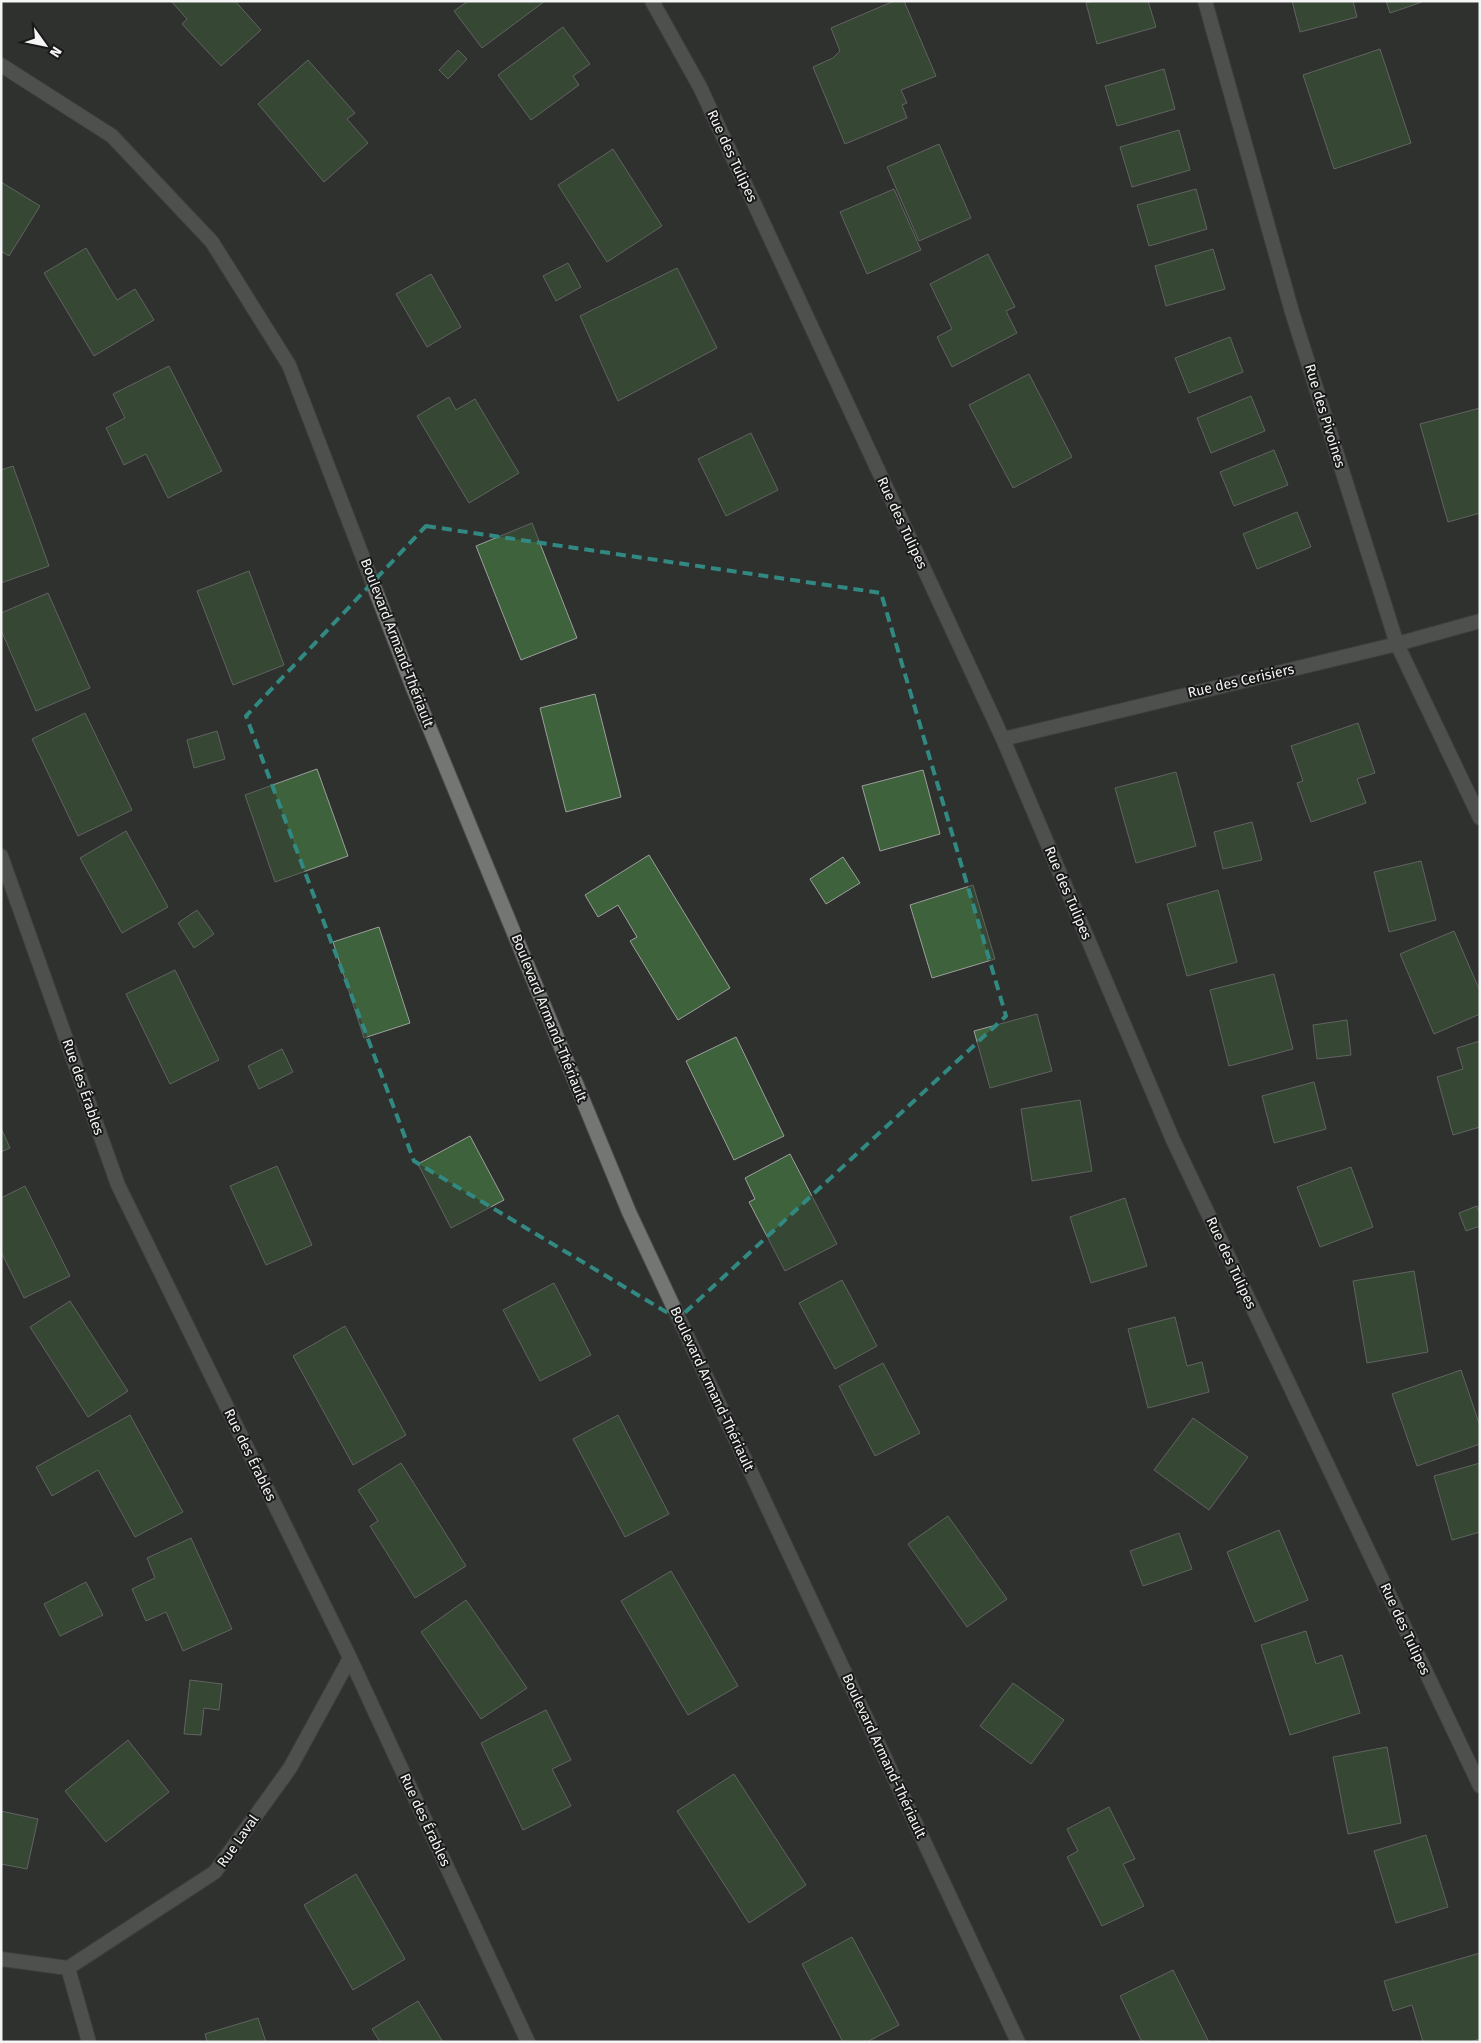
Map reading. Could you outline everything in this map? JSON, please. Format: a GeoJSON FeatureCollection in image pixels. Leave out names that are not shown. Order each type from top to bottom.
{"type":"FeatureCollection","features":[{"type":"Feature","properties":{"kind":"street","name":"Rue des Tulipes"},"geometry":{"type":"LineString","coordinates":[[652,1],[700,88],[1003,739],[1173,1140],[1480,1786]]}},
{"type":"Feature","properties":{"kind":"street","name":"Rue des Pivoines"},"geometry":{"type":"LineString","coordinates":[[1205,1],[1292,312],[1396,644],[1480,818]]}},
{"type":"Feature","properties":{"kind":"street","name":"Boulevard Armand-Thériault"},"geometry":{"type":"LineString","coordinates":[[1,65],[112,136],[212,242],[289,365],[413,688],[629,1212],[1018,2042]]}},
{"type":"Feature","properties":{"kind":"street","name":"Rue des Cerisiers"},"geometry":{"type":"LineString","coordinates":[[1003,739],[1396,644],[1480,621]]}},
{"type":"Feature","properties":{"kind":"street","name":"Rue des Érables"},"geometry":{"type":"LineString","coordinates":[[1,856],[118,1185],[350,1658],[528,2042]]}},
{"type":"Feature","properties":{"kind":"street","name":"Rue Laval"},"geometry":{"type":"LineString","coordinates":[[68,1968],[215,1872],[290,1768],[350,1658]]}},
{"type":"Feature","properties":{"kind":"street"},"geometry":{"type":"LineString","coordinates":[[1,1959],[68,1968],[90,2042]]}},
{"type":"Feature","properties":{"kind":"highlighted area"},"geometry":{"type":"Polygon","coordinates":[[[426,526],[881,593],[1006,1016],[678,1319],[414,1161],[246,716],[426,526]]]}},
{"type":"Feature","properties":{"kind":"building"},"geometry":{"type":"Polygon","coordinates":[[[171,1],[235,1],[261,30],[221,66],[182,24],[187,19],[171,1]]]}},
{"type":"Feature","properties":{"kind":"building"},"geometry":{"type":"Polygon","coordinates":[[[468,1],[545,1],[482,48],[454,11],[468,1]]]}},
{"type":"Feature","properties":{"kind":"building"},"geometry":{"type":"Polygon","coordinates":[[[894,1],[904,1],[936,76],[901,90],[907,103],[902,105],[907,118],[845,144],[813,67],[833,58],[840,51],[831,28],[894,1]]]}},
{"type":"Feature","properties":{"kind":"building"},"geometry":{"type":"Polygon","coordinates":[[[1093,1],[1148,1],[1156,27],[1097,44],[1086,3],[1093,1]]]}},
{"type":"Feature","properties":{"kind":"building"},"geometry":{"type":"Polygon","coordinates":[[[1292,1],[1353,1],[1357,17],[1300,32],[1292,1]]]}},
{"type":"Feature","properties":{"kind":"building"},"geometry":{"type":"Polygon","coordinates":[[[1386,1],[1422,1],[1422,2],[1390,13],[1386,1]]]}},
{"type":"Feature","properties":{"kind":"building"},"geometry":{"type":"Polygon","coordinates":[[[563,27],[590,64],[573,76],[579,85],[531,120],[498,75],[563,27]]]}},
{"type":"Feature","properties":{"kind":"building"},"geometry":{"type":"Polygon","coordinates":[[[1380,49],[1411,143],[1334,169],[1303,75],[1380,49]]]}},
{"type":"Feature","properties":{"kind":"building"},"geometry":{"type":"Polygon","coordinates":[[[458,50],[467,59],[448,79],[439,70],[458,50]]]}},
{"type":"Feature","properties":{"kind":"building"},"geometry":{"type":"Polygon","coordinates":[[[308,60],[355,113],[347,119],[368,143],[324,182],[258,104],[308,60]]]}},
{"type":"Feature","properties":{"kind":"building"},"geometry":{"type":"Polygon","coordinates":[[[1164,69],[1175,109],[1117,126],[1105,86],[1164,69]]]}},
{"type":"Feature","properties":{"kind":"building"},"geometry":{"type":"Polygon","coordinates":[[[1179,130],[1190,170],[1132,187],[1120,147],[1179,130]]]}},
{"type":"Feature","properties":{"kind":"building"},"geometry":{"type":"Polygon","coordinates":[[[939,144],[971,218],[919,241],[887,167],[939,144]]]}},
{"type":"Feature","properties":{"kind":"building"},"geometry":{"type":"Polygon","coordinates":[[[613,149],[662,226],[607,262],[558,185],[613,149]]]}},
{"type":"Feature","properties":{"kind":"building"},"geometry":{"type":"Polygon","coordinates":[[[1,182],[40,206],[9,256],[1,251],[1,182]]]}},
{"type":"Feature","properties":{"kind":"building"},"geometry":{"type":"Polygon","coordinates":[[[894,189],[921,250],[867,274],[840,212],[894,189]]]}},
{"type":"Feature","properties":{"kind":"building"},"geometry":{"type":"Polygon","coordinates":[[[1196,189],[1207,229],[1149,246],[1137,205],[1196,189]]]}},
{"type":"Feature","properties":{"kind":"building"},"geometry":{"type":"Polygon","coordinates":[[[86,248],[117,300],[135,289],[154,320],[94,356],[44,273],[86,248]]]}},
{"type":"Feature","properties":{"kind":"building"},"geometry":{"type":"Polygon","coordinates":[[[1213,249],[1225,289],[1166,306],[1155,266],[1213,249]]]}},
{"type":"Feature","properties":{"kind":"building"},"geometry":{"type":"Polygon","coordinates":[[[988,254],[1015,307],[1006,311],[1017,333],[952,367],[937,337],[952,329],[930,284],[988,254]]]}},
{"type":"Feature","properties":{"kind":"building"},"geometry":{"type":"Polygon","coordinates":[[[568,263],[581,287],[556,301],[543,276],[568,263]]]}},
{"type":"Feature","properties":{"kind":"building"},"geometry":{"type":"Polygon","coordinates":[[[677,268],[717,348],[618,401],[580,316],[677,268]]]}},
{"type":"Feature","properties":{"kind":"building"},"geometry":{"type":"Polygon","coordinates":[[[431,274],[461,327],[427,347],[396,294],[431,274]]]}},
{"type":"Feature","properties":{"kind":"building"},"geometry":{"type":"Polygon","coordinates":[[[1230,337],[1243,372],[1189,393],[1175,358],[1230,337]]]}},
{"type":"Feature","properties":{"kind":"building"},"geometry":{"type":"Polygon","coordinates":[[[169,366],[222,471],[168,498],[146,454],[124,465],[106,428],[125,418],[113,394],[169,366]]]}},
{"type":"Feature","properties":{"kind":"building"},"geometry":{"type":"Polygon","coordinates":[[[1029,374],[1072,457],[1013,488],[969,405],[1029,374]]]}},
{"type":"Feature","properties":{"kind":"building"},"geometry":{"type":"Polygon","coordinates":[[[1251,396],[1265,431],[1211,453],[1197,418],[1251,396]]]}},
{"type":"Feature","properties":{"kind":"building"},"geometry":{"type":"Polygon","coordinates":[[[449,397],[456,410],[475,399],[519,473],[469,503],[417,416],[449,397]]]}},
{"type":"Feature","properties":{"kind":"building"},"geometry":{"type":"Polygon","coordinates":[[[1480,408],[1480,513],[1448,522],[1420,424],[1480,408]]]}},
{"type":"Feature","properties":{"kind":"building"},"geometry":{"type":"Polygon","coordinates":[[[751,433],[778,490],[726,516],[698,459],[751,433]]]}},
{"type":"Feature","properties":{"kind":"building"},"geometry":{"type":"Polygon","coordinates":[[[1274,450],[1288,485],[1234,506],[1220,472],[1274,450]]]}},
{"type":"Feature","properties":{"kind":"building"},"geometry":{"type":"Polygon","coordinates":[[[13,466],[49,566],[1,583],[1,470],[13,466]]]}},
{"type":"Feature","properties":{"kind":"building"},"geometry":{"type":"Polygon","coordinates":[[[1297,512],[1311,547],[1257,569],[1243,534],[1297,512]]]}},
{"type":"Feature","properties":{"kind":"building"},"geometry":{"type":"Polygon","coordinates":[[[532,523],[577,638],[521,660],[476,546],[532,523]]]}},
{"type":"Feature","properties":{"kind":"building"},"geometry":{"type":"Polygon","coordinates":[[[249,571],[284,665],[233,685],[197,591],[249,571]]]}},
{"type":"Feature","properties":{"kind":"building"},"geometry":{"type":"Polygon","coordinates":[[[48,593],[90,688],[36,711],[1,630],[1,613],[48,593]]]}},
{"type":"Feature","properties":{"kind":"building"},"geometry":{"type":"Polygon","coordinates":[[[595,694],[621,797],[566,812],[540,708],[595,694]]]}},
{"type":"Feature","properties":{"kind":"building"},"geometry":{"type":"Polygon","coordinates":[[[85,713],[132,810],[78,836],[32,739],[85,713]]]}},
{"type":"Feature","properties":{"kind":"building"},"geometry":{"type":"Polygon","coordinates":[[[1358,723],[1375,773],[1357,779],[1366,803],[1311,822],[1297,783],[1303,781],[1291,746],[1358,723]]]}},
{"type":"Feature","properties":{"kind":"building"},"geometry":{"type":"Polygon","coordinates":[[[217,731],[225,759],[194,768],[187,740],[217,731]]]}},
{"type":"Feature","properties":{"kind":"building"},"geometry":{"type":"Polygon","coordinates":[[[317,769],[348,856],[275,882],[245,795],[317,769]]]}},
{"type":"Feature","properties":{"kind":"building"},"geometry":{"type":"Polygon","coordinates":[[[923,770],[940,834],[880,851],[862,786],[923,770]]]}},
{"type":"Feature","properties":{"kind":"building"},"geometry":{"type":"Polygon","coordinates":[[[1176,772],[1196,846],[1136,863],[1115,788],[1176,772]]]}},
{"type":"Feature","properties":{"kind":"building"},"geometry":{"type":"Polygon","coordinates":[[[1252,822],[1262,860],[1223,869],[1214,832],[1252,822]]]}},
{"type":"Feature","properties":{"kind":"building"},"geometry":{"type":"Polygon","coordinates":[[[126,831],[168,907],[122,933],[80,858],[126,831]]]}},
{"type":"Feature","properties":{"kind":"building"},"geometry":{"type":"Polygon","coordinates":[[[649,855],[730,988],[678,1020],[630,941],[637,937],[618,905],[598,917],[585,895],[649,855]]]}},
{"type":"Feature","properties":{"kind":"building"},"geometry":{"type":"Polygon","coordinates":[[[843,857],[860,883],[826,904],[810,879],[843,857]]]}},
{"type":"Feature","properties":{"kind":"building"},"geometry":{"type":"Polygon","coordinates":[[[1421,861],[1436,920],[1389,932],[1374,872],[1421,861]]]}},
{"type":"Feature","properties":{"kind":"building"},"geometry":{"type":"Polygon","coordinates":[[[973,885],[995,959],[932,978],[910,905],[973,885]]]}},
{"type":"Feature","properties":{"kind":"building"},"geometry":{"type":"Polygon","coordinates":[[[1218,890],[1237,962],[1187,976],[1167,904],[1218,890]]]}},
{"type":"Feature","properties":{"kind":"building"},"geometry":{"type":"Polygon","coordinates":[[[197,910],[214,934],[194,948],[178,923],[197,910]]]}},
{"type":"Feature","properties":{"kind":"building"},"geometry":{"type":"Polygon","coordinates":[[[379,927],[410,1023],[364,1038],[333,942],[379,927]]]}},
{"type":"Feature","properties":{"kind":"building"},"geometry":{"type":"Polygon","coordinates":[[[1454,931],[1480,991],[1480,1014],[1434,1034],[1400,954],[1454,931]]]}},
{"type":"Feature","properties":{"kind":"building"},"geometry":{"type":"Polygon","coordinates":[[[175,970],[219,1060],[170,1084],[126,994],[175,970]]]}},
{"type":"Feature","properties":{"kind":"building"},"geometry":{"type":"Polygon","coordinates":[[[1274,974],[1293,1049],[1229,1066],[1210,990],[1274,974]]]}},
{"type":"Feature","properties":{"kind":"building"},"geometry":{"type":"Polygon","coordinates":[[[1037,1014],[1052,1071],[990,1088],[974,1031],[1037,1014]]]}},
{"type":"Feature","properties":{"kind":"building"},"geometry":{"type":"Polygon","coordinates":[[[1347,1020],[1351,1055],[1317,1059],[1313,1025],[1347,1020]]]}},
{"type":"Feature","properties":{"kind":"building"},"geometry":{"type":"Polygon","coordinates":[[[736,1037],[784,1136],[734,1160],[686,1061],[736,1037]]]}},
{"type":"Feature","properties":{"kind":"building"},"geometry":{"type":"Polygon","coordinates":[[[1480,1041],[1480,1127],[1453,1135],[1437,1077],[1463,1069],[1457,1048],[1480,1041]]]}},
{"type":"Feature","properties":{"kind":"building"},"geometry":{"type":"Polygon","coordinates":[[[282,1049],[293,1072],[259,1089],[248,1066],[282,1049]]]}},
{"type":"Feature","properties":{"kind":"building"},"geometry":{"type":"Polygon","coordinates":[[[1314,1082],[1326,1129],[1274,1143],[1262,1096],[1314,1082]]]}},
{"type":"Feature","properties":{"kind":"building"},"geometry":{"type":"Polygon","coordinates":[[[1080,1100],[1092,1171],[1032,1181],[1021,1109],[1080,1100]]]}},
{"type":"Feature","properties":{"kind":"building"},"geometry":{"type":"Polygon","coordinates":[[[1,1128],[10,1148],[1,1152],[1,1128]]]}},
{"type":"Feature","properties":{"kind":"building"},"geometry":{"type":"Polygon","coordinates":[[[470,1136],[504,1200],[451,1228],[418,1164],[470,1136]]]}},
{"type":"Feature","properties":{"kind":"building"},"geometry":{"type":"Polygon","coordinates":[[[790,1154],[837,1244],[785,1271],[749,1202],[755,1199],[745,1178],[790,1154]]]}},
{"type":"Feature","properties":{"kind":"building"},"geometry":{"type":"Polygon","coordinates":[[[277,1166],[312,1245],[266,1265],[230,1186],[277,1166]]]}},
{"type":"Feature","properties":{"kind":"building"},"geometry":{"type":"Polygon","coordinates":[[[1351,1167],[1373,1227],[1320,1247],[1297,1187],[1351,1167]]]}},
{"type":"Feature","properties":{"kind":"building"},"geometry":{"type":"Polygon","coordinates":[[[25,1186],[70,1276],[24,1298],[1,1252],[1,1198],[25,1186]]]}},
{"type":"Feature","properties":{"kind":"building"},"geometry":{"type":"Polygon","coordinates":[[[1125,1198],[1147,1266],[1091,1283],[1070,1217],[1125,1198]]]}},
{"type":"Feature","properties":{"kind":"building"},"geometry":{"type":"Polygon","coordinates":[[[1477,1206],[1480,1214],[1480,1226],[1466,1231],[1459,1213],[1477,1206]]]}},
{"type":"Feature","properties":{"kind":"building"},"geometry":{"type":"Polygon","coordinates":[[[1414,1271],[1428,1352],[1367,1363],[1353,1281],[1414,1271]]]}},
{"type":"Feature","properties":{"kind":"building"},"geometry":{"type":"Polygon","coordinates":[[[842,1280],[877,1346],[835,1369],[799,1303],[842,1280]]]}},
{"type":"Feature","properties":{"kind":"building"},"geometry":{"type":"Polygon","coordinates":[[[554,1283],[591,1355],[540,1381],[503,1310],[554,1283]]]}},
{"type":"Feature","properties":{"kind":"building"},"geometry":{"type":"Polygon","coordinates":[[[70,1301],[128,1391],[88,1417],[30,1327],[70,1301]]]}},
{"type":"Feature","properties":{"kind":"building"},"geometry":{"type":"Polygon","coordinates":[[[1175,1317],[1187,1366],[1202,1362],[1209,1392],[1148,1408],[1128,1329],[1175,1317]]]}},
{"type":"Feature","properties":{"kind":"building"},"geometry":{"type":"Polygon","coordinates":[[[345,1326],[406,1435],[353,1465],[293,1356],[345,1326]]]}},
{"type":"Feature","properties":{"kind":"building"},"geometry":{"type":"Polygon","coordinates":[[[883,1363],[920,1433],[875,1456],[839,1386],[883,1363]]]}},
{"type":"Feature","properties":{"kind":"building"},"geometry":{"type":"Polygon","coordinates":[[[1461,1370],[1480,1426],[1480,1444],[1417,1466],[1392,1394],[1461,1370]]]}},
{"type":"Feature","properties":{"kind":"building"},"geometry":{"type":"Polygon","coordinates":[[[130,1415],[183,1512],[135,1537],[98,1470],[52,1496],[36,1467],[130,1415]]]}},
{"type":"Feature","properties":{"kind":"building"},"geometry":{"type":"Polygon","coordinates":[[[618,1415],[669,1514],[625,1537],[573,1439],[618,1415]]]}},
{"type":"Feature","properties":{"kind":"building"},"geometry":{"type":"Polygon","coordinates":[[[1193,1418],[1248,1457],[1209,1510],[1154,1470],[1193,1418]]]}},
{"type":"Feature","properties":{"kind":"building"},"geometry":{"type":"Polygon","coordinates":[[[401,1463],[466,1566],[415,1598],[370,1526],[378,1521],[358,1490],[401,1463]]]}},
{"type":"Feature","properties":{"kind":"building"},"geometry":{"type":"Polygon","coordinates":[[[1480,1463],[1480,1532],[1452,1540],[1434,1476],[1480,1463]]]}},
{"type":"Feature","properties":{"kind":"building"},"geometry":{"type":"Polygon","coordinates":[[[948,1516],[1007,1599],[967,1627],[908,1544],[948,1516]]]}},
{"type":"Feature","properties":{"kind":"building"},"geometry":{"type":"Polygon","coordinates":[[[1279,1530],[1308,1600],[1255,1622],[1227,1552],[1279,1530]]]}},
{"type":"Feature","properties":{"kind":"building"},"geometry":{"type":"Polygon","coordinates":[[[1179,1533],[1192,1569],[1143,1586],[1130,1551],[1179,1533]]]}},
{"type":"Feature","properties":{"kind":"building"},"geometry":{"type":"Polygon","coordinates":[[[191,1538],[232,1629],[183,1651],[166,1612],[146,1621],[132,1589],[155,1578],[147,1558],[191,1538]]]}},
{"type":"Feature","properties":{"kind":"building"},"geometry":{"type":"Polygon","coordinates":[[[671,1571],[738,1686],[688,1715],[621,1601],[671,1571]]]}},
{"type":"Feature","properties":{"kind":"building"},"geometry":{"type":"Polygon","coordinates":[[[86,1582],[103,1615],[60,1636],[44,1604],[86,1582]]]}},
{"type":"Feature","properties":{"kind":"building"},"geometry":{"type":"Polygon","coordinates":[[[466,1600],[527,1688],[481,1719],[421,1632],[466,1600]]]}},
{"type":"Feature","properties":{"kind":"building"},"geometry":{"type":"Polygon","coordinates":[[[1306,1631],[1316,1664],[1342,1655],[1360,1713],[1290,1735],[1261,1645],[1306,1631]]]}},
{"type":"Feature","properties":{"kind":"building"},"geometry":{"type":"Polygon","coordinates":[[[190,1680],[222,1684],[219,1710],[204,1708],[201,1735],[184,1734],[190,1680]]]}},
{"type":"Feature","properties":{"kind":"building"},"geometry":{"type":"Polygon","coordinates":[[[1013,1683],[1064,1720],[1031,1764],[980,1726],[1013,1683]]]}},
{"type":"Feature","properties":{"kind":"building"},"geometry":{"type":"Polygon","coordinates":[[[546,1710],[571,1760],[552,1769],[571,1806],[523,1830],[481,1743],[546,1710]]]}},
{"type":"Feature","properties":{"kind":"building"},"geometry":{"type":"Polygon","coordinates":[[[128,1740],[169,1792],[106,1842],[65,1791],[128,1740]]]}},
{"type":"Feature","properties":{"kind":"building"},"geometry":{"type":"Polygon","coordinates":[[[1387,1747],[1401,1823],[1348,1834],[1333,1757],[1387,1747]]]}},
{"type":"Feature","properties":{"kind":"building"},"geometry":{"type":"Polygon","coordinates":[[[734,1774],[806,1885],[749,1923],[677,1811],[734,1774]]]}},
{"type":"Feature","properties":{"kind":"building"},"geometry":{"type":"Polygon","coordinates":[[[1109,1807],[1135,1859],[1123,1864],[1144,1906],[1102,1926],[1067,1857],[1078,1851],[1067,1829],[1109,1807]]]}},
{"type":"Feature","properties":{"kind":"building"},"geometry":{"type":"Polygon","coordinates":[[[1,1811],[38,1819],[27,1869],[1,1864],[1,1811]]]}},
{"type":"Feature","properties":{"kind":"building"},"geometry":{"type":"Polygon","coordinates":[[[1426,1835],[1448,1907],[1396,1923],[1374,1851],[1426,1835]]]}},
{"type":"Feature","properties":{"kind":"building"},"geometry":{"type":"Polygon","coordinates":[[[356,1874],[405,1959],[353,1990],[304,1905],[356,1874]]]}},
{"type":"Feature","properties":{"kind":"building"},"geometry":{"type":"Polygon","coordinates":[[[852,1937],[899,2025],[867,2042],[843,2042],[802,1964],[852,1937]]]}},
{"type":"Feature","properties":{"kind":"building"},"geometry":{"type":"Polygon","coordinates":[[[1480,1953],[1480,2039],[1470,2042],[1423,2042],[1412,2005],[1393,2011],[1384,1981],[1480,1953]]]}},
{"type":"Feature","properties":{"kind":"building"},"geometry":{"type":"Polygon","coordinates":[[[1173,1970],[1209,2042],[1142,2042],[1120,1996],[1173,1970]]]}},
{"type":"Feature","properties":{"kind":"building"},"geometry":{"type":"Polygon","coordinates":[[[418,2001],[443,2042],[380,2042],[372,2029],[418,2001]]]}},
{"type":"Feature","properties":{"kind":"building"},"geometry":{"type":"Polygon","coordinates":[[[258,2018],[266,2042],[207,2042],[205,2034],[258,2018]]]}}]}
